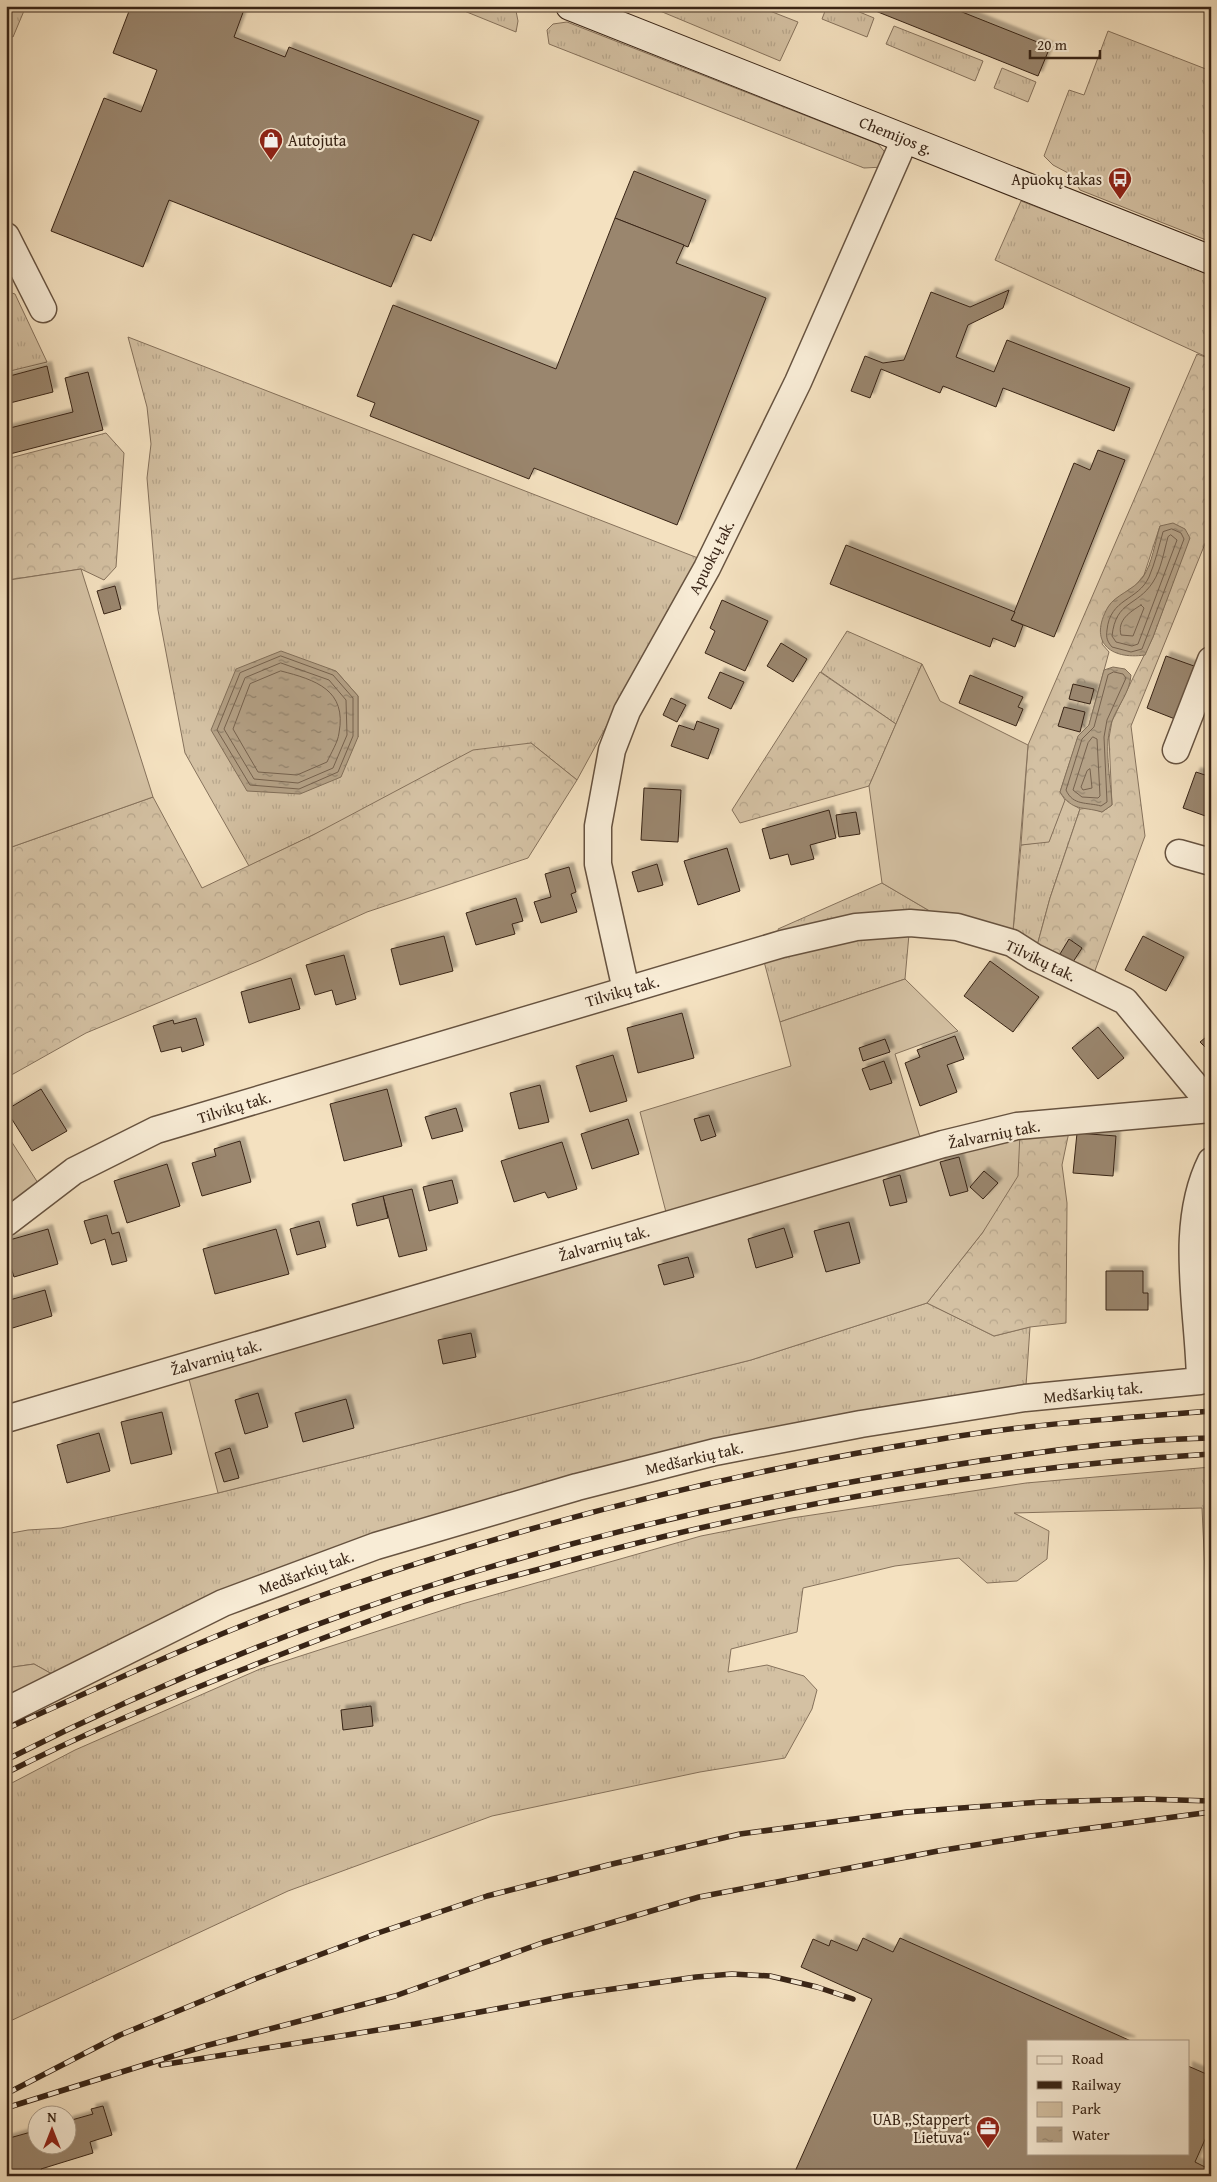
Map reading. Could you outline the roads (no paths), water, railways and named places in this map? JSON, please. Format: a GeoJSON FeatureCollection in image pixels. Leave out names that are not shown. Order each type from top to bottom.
{"type":"FeatureCollection","features":[{"type":"Feature","properties":{"kind":"main road","name":"Chemijos g."},"geometry":{"type":"LineString","coordinates":[[575,8],[1211,260]]}},
{"type":"Feature","properties":{"kind":"street","name":"Apuokų tak."},"geometry":{"type":"LineString","coordinates":[[626,990],[598,864],[600,817],[612,750],[627,711],[707,568],[793,391],[905,139]]}},
{"type":"Feature","properties":{"kind":"street"},"geometry":{"type":"LineString","coordinates":[[6,236],[43,308]]}},
{"type":"Feature","properties":{"kind":"street"},"geometry":{"type":"LineString","coordinates":[[1176,750],[1211,660]]}},
{"type":"Feature","properties":{"kind":"street"},"geometry":{"type":"LineString","coordinates":[[1179,853],[1211,862]]}},
{"type":"Feature","properties":{"kind":"street","name":"Tilvikų tak."},"geometry":{"type":"LineString","coordinates":[[6,1223],[74,1171],[156,1130],[782,944],[856,927],[910,923],[958,927],[1012,944],[1034,957],[1125,1001],[1211,1107]]}},
{"type":"Feature","properties":{"kind":"street","name":"Žalvarnių tak."},"geometry":{"type":"LineString","coordinates":[[6,1419],[943,1144],[1017,1126],[1211,1107]]}},
{"type":"Feature","properties":{"kind":"street","name":"Medšarkių tak."},"geometry":{"type":"LineString","coordinates":[[6,1711],[223,1603],[376,1546],[577,1486],[715,1452],[861,1424],[1025,1398],[1200,1381],[1200,1344],[1192,1242],[1202,1178],[1211,1161]]}},
{"type":"Feature","properties":{"kind":"water"},"geometry":{"type":"Polygon","coordinates":[[[1173,523],[1185,529],[1190,538],[1153,637],[1145,655],[1122,655],[1106,646],[1102,639],[1100,630],[1102,619],[1111,603],[1143,577],[1151,559],[1160,526],[1173,523]]]}},
{"type":"Feature","properties":{"kind":"water"},"geometry":{"type":"Polygon","coordinates":[[[281,651],[336,671],[358,696],[358,737],[341,777],[300,794],[247,791],[211,730],[236,669],[281,651]]]}},
{"type":"Feature","properties":{"kind":"water"},"geometry":{"type":"Polygon","coordinates":[[[1113,667],[1125,669],[1131,675],[1128,687],[1114,715],[1109,731],[1108,763],[1112,805],[1102,812],[1074,806],[1060,792],[1078,736],[1089,725],[1104,670],[1113,667]]]}},
{"type":"Feature","properties":{"kind":"railway"},"geometry":{"type":"LineString","coordinates":[[6,1729],[170,1656],[295,1605],[411,1565],[486,1542],[636,1501],[788,1467],[941,1439],[1008,1429],[1211,1411]]}},
{"type":"Feature","properties":{"kind":"railway"},"geometry":{"type":"LineString","coordinates":[[6,1760],[114,1708],[224,1661],[335,1618],[447,1580],[560,1547],[675,1518],[792,1493],[910,1472],[1097,1445],[1211,1438]]}},
{"type":"Feature","properties":{"kind":"railway"},"geometry":{"type":"LineString","coordinates":[[6,1773],[156,1704],[315,1641],[426,1601],[629,1545],[793,1508],[959,1480],[1127,1460],[1211,1454]]}},
{"type":"Feature","properties":{"kind":"railway"},"geometry":{"type":"LineString","coordinates":[[6,2094],[120,2035],[255,1979],[375,1934],[487,1896],[608,1865],[740,1834],[907,1812],[1041,1802],[1145,1799],[1211,1801]]}},
{"type":"Feature","properties":{"kind":"railway"},"geometry":{"type":"LineString","coordinates":[[6,2108],[205,2046],[395,1996],[542,1943],[699,1897],[938,1851],[1031,1836],[1211,1812]]}},
{"type":"Feature","properties":{"kind":"railway"},"geometry":{"type":"LineString","coordinates":[[161,2065],[415,2024],[571,1995],[696,1977],[732,1974],[770,1976],[817,1987],[853,1999]]}},
{"type":"Feature","properties":{"kind":"place","name":"Autojuta"},"geometry":{"type":"Point","coordinates":[271,161]}},
{"type":"Feature","properties":{"kind":"place","name":"Apuokų takas"},"geometry":{"type":"Point","coordinates":[1120,200]}},
{"type":"Feature","properties":{"kind":"place","name":"UAB „Stappert Lietuva“"},"geometry":{"type":"Point","coordinates":[988,2149]}}]}
